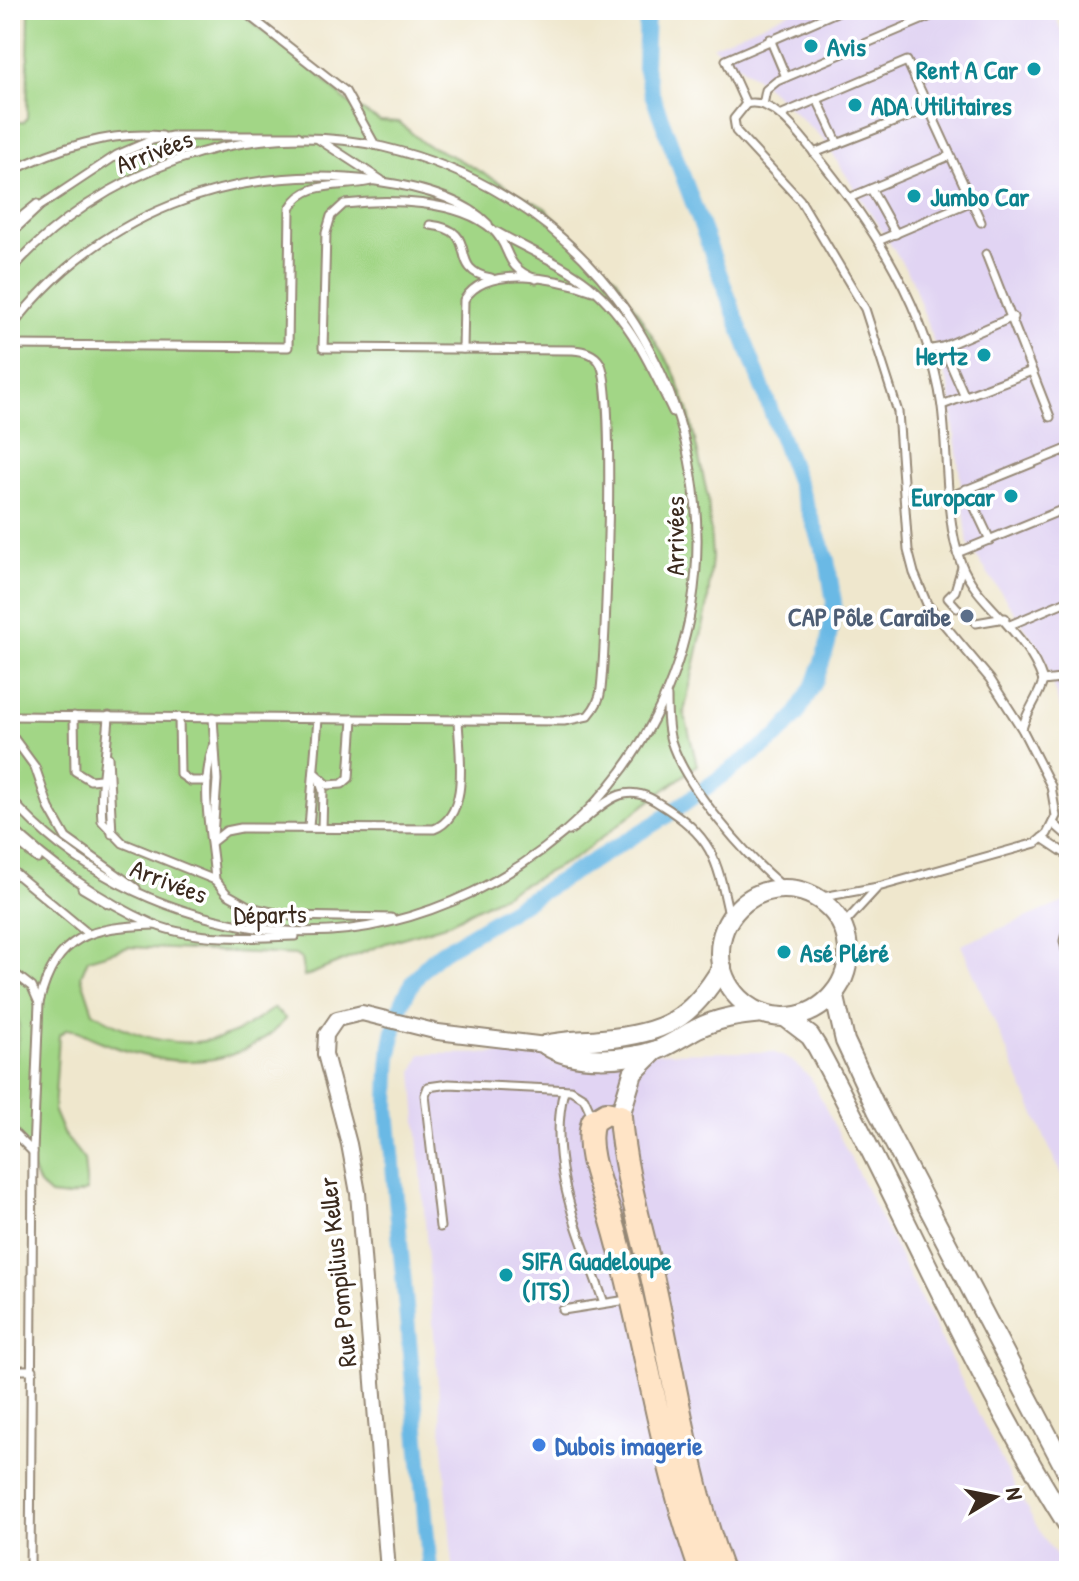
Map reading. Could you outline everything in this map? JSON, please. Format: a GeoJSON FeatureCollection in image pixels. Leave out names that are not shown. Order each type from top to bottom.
{"type":"FeatureCollection","features":[{"type":"Feature","properties":{"kind":"main road"},"geometry":{"type":"LineString","coordinates":[[701,1571],[676,1493],[634,1299],[591,1148],[592,1125],[606,1113],[620,1116],[626,1170],[654,1285],[688,1454],[722,1571]]}},
{"type":"Feature","properties":{"kind":"street"},"geometry":{"type":"LineString","coordinates":[[546,1045],[563,1054],[612,1056],[656,1050],[723,1018],[763,1013],[785,1017],[812,1011],[834,993],[848,961],[842,926],[817,898],[786,889],[760,894],[730,920],[722,943],[722,967],[741,1000],[763,1013]]}},
{"type":"Feature","properties":{"kind":"street"},"geometry":{"type":"LineString","coordinates":[[546,1045],[625,1037],[661,1027],[697,1006],[722,967]]}},
{"type":"Feature","properties":{"kind":"street"},"geometry":{"type":"LineString","coordinates":[[834,993],[845,1041],[877,1110],[1069,1476]]}},
{"type":"Feature","properties":{"kind":"street","name":"Rue Pompilius Keller"},"geometry":{"type":"LineString","coordinates":[[388,1571],[358,1193],[324,1044],[330,1026],[347,1014],[378,1016],[421,1028],[546,1045]]}},
{"type":"Feature","properties":{"kind":"street"},"geometry":{"type":"LineString","coordinates":[[785,1017],[810,1036],[817,1047],[893,1189],[1005,1419],[1069,1527]]}},
{"type":"Feature","properties":{"kind":"street"},"geometry":{"type":"LineString","coordinates":[[620,1116],[633,1073],[656,1050]]}},
{"type":"Feature","properties":{"kind":"lane"},"geometry":{"type":"LineString","coordinates":[[242,10],[345,91],[375,145]]}},
{"type":"Feature","properties":{"kind":"lane"},"geometry":{"type":"LineString","coordinates":[[746,104],[726,60],[841,10]]}},
{"type":"Feature","properties":{"kind":"lane"},"geometry":{"type":"LineString","coordinates":[[763,105],[766,90],[786,77],[945,10]]}},
{"type":"Feature","properties":{"kind":"lane"},"geometry":{"type":"LineString","coordinates":[[770,39],[786,77]]}},
{"type":"Feature","properties":{"kind":"lane"},"geometry":{"type":"LineString","coordinates":[[780,115],[907,61],[981,222]]}},
{"type":"Feature","properties":{"kind":"lane"},"geometry":{"type":"LineString","coordinates":[[817,99],[838,144]]}},
{"type":"Feature","properties":{"kind":"lane"},"geometry":{"type":"LineString","coordinates":[[746,104],[763,105],[780,115],[814,153],[878,241],[909,299],[942,405],[957,553],[962,567],[1024,643],[1043,681],[1039,695],[1027,708],[1022,729]]}},
{"type":"Feature","properties":{"kind":"lane"},"geometry":{"type":"LineString","coordinates":[[746,104],[734,119],[736,131],[800,200],[865,309],[898,412],[908,550],[914,573],[934,613],[990,679],[1022,729],[1056,800],[1053,823],[1042,838],[1022,848],[878,887],[817,898]]}},
{"type":"Feature","properties":{"kind":"lane"},"geometry":{"type":"LineString","coordinates":[[814,153],[927,109]]}},
{"type":"Feature","properties":{"kind":"lane"},"geometry":{"type":"LineString","coordinates":[[11,171],[102,138],[138,134],[290,134],[317,139],[386,182]]}},
{"type":"Feature","properties":{"kind":"lane"},"geometry":{"type":"LineString","coordinates":[[10,226],[31,208],[117,155],[152,140],[172,136]]}},
{"type":"Feature","properties":{"kind":"lane","name":"Arrivées"},"geometry":{"type":"LineString","coordinates":[[10,271],[33,246],[81,207],[135,176],[194,154],[255,141],[317,139],[375,145],[419,156],[501,192],[539,217],[573,246],[631,315],[654,354],[686,439],[696,499],[697,561],[691,609],[667,696],[617,776],[582,816],[541,851],[498,879],[452,902],[403,918],[323,934],[224,922],[153,899],[75,857],[10,798]]}},
{"type":"Feature","properties":{"kind":"lane"},"geometry":{"type":"LineString","coordinates":[[10,234],[40,206],[117,155]]}},
{"type":"Feature","properties":{"kind":"lane"},"geometry":{"type":"LineString","coordinates":[[849,198],[949,156]]}},
{"type":"Feature","properties":{"kind":"lane"},"geometry":{"type":"LineString","coordinates":[[10,329],[60,272],[112,234],[148,213],[219,188],[255,181],[316,177],[386,182],[456,203],[474,212],[495,231],[518,270],[536,279]]}},
{"type":"Feature","properties":{"kind":"lane"},"geometry":{"type":"LineString","coordinates":[[10,345],[288,347],[290,208],[299,196],[314,187],[374,181]]}},
{"type":"Feature","properties":{"kind":"lane"},"geometry":{"type":"LineString","coordinates":[[871,189],[896,234]]}},
{"type":"Feature","properties":{"kind":"lane"},"geometry":{"type":"LineString","coordinates":[[878,241],[972,201]]}},
{"type":"Feature","properties":{"kind":"lane"},"geometry":{"type":"LineString","coordinates":[[10,716],[578,720],[588,716],[598,702],[609,430],[600,362],[585,351],[323,348],[326,233],[336,210],[344,204],[415,203],[445,208],[495,231],[581,280],[595,291],[636,340],[686,439]]}},
{"type":"Feature","properties":{"kind":"lane"},"geometry":{"type":"LineString","coordinates":[[430,225],[457,234],[462,240],[466,265],[477,275],[560,280],[595,291]]}},
{"type":"Feature","properties":{"kind":"lane"},"geometry":{"type":"LineString","coordinates":[[986,254],[1050,417]]}},
{"type":"Feature","properties":{"kind":"lane"},"geometry":{"type":"LineString","coordinates":[[463,349],[464,300],[470,290],[493,278]]}},
{"type":"Feature","properties":{"kind":"lane"},"geometry":{"type":"LineString","coordinates":[[927,350],[943,347],[1013,317]]}},
{"type":"Feature","properties":{"kind":"lane"},"geometry":{"type":"LineString","coordinates":[[943,347],[965,397]]}},
{"type":"Feature","properties":{"kind":"lane"},"geometry":{"type":"LineString","coordinates":[[942,405],[1032,371]]}},
{"type":"Feature","properties":{"kind":"lane"},"geometry":{"type":"LineString","coordinates":[[951,496],[1068,452]]}},
{"type":"Feature","properties":{"kind":"lane"},"geometry":{"type":"LineString","coordinates":[[966,489],[990,540]]}},
{"type":"Feature","properties":{"kind":"lane"},"geometry":{"type":"LineString","coordinates":[[957,553],[1069,507]]}},
{"type":"Feature","properties":{"kind":"lane"},"geometry":{"type":"LineString","coordinates":[[934,613],[955,591],[962,567]]}},
{"type":"Feature","properties":{"kind":"lane"},"geometry":{"type":"LineString","coordinates":[[948,598],[957,608]]}},
{"type":"Feature","properties":{"kind":"lane"},"geometry":{"type":"LineString","coordinates":[[976,623],[1007,621],[1069,600]]}},
{"type":"Feature","properties":{"kind":"lane"},"geometry":{"type":"LineString","coordinates":[[1043,681],[1069,678]]}},
{"type":"Feature","properties":{"kind":"lane"},"geometry":{"type":"LineString","coordinates":[[667,696],[671,741],[687,772],[748,856],[786,889]]}},
{"type":"Feature","properties":{"kind":"lane"},"geometry":{"type":"LineString","coordinates":[[74,716],[75,771],[90,780],[101,779]]}},
{"type":"Feature","properties":{"kind":"lane"},"geometry":{"type":"LineString","coordinates":[[109,716],[107,755],[112,834]]}},
{"type":"Feature","properties":{"kind":"lane"},"geometry":{"type":"LineString","coordinates":[[179,717],[180,774],[190,781],[207,781]]}},
{"type":"Feature","properties":{"kind":"lane"},"geometry":{"type":"LineString","coordinates":[[212,842],[216,814],[213,717]]}},
{"type":"Feature","properties":{"kind":"lane"},"geometry":{"type":"LineString","coordinates":[[309,827],[311,787],[316,774],[318,719]]}},
{"type":"Feature","properties":{"kind":"lane"},"geometry":{"type":"LineString","coordinates":[[316,774],[328,785],[342,784],[349,778],[353,719]]}},
{"type":"Feature","properties":{"kind":"lane"},"geometry":{"type":"LineString","coordinates":[[212,842],[226,831],[241,828],[434,829],[442,826],[456,807],[458,720]]}},
{"type":"Feature","properties":{"kind":"lane"},"geometry":{"type":"LineString","coordinates":[[10,733],[35,767],[49,808],[66,838],[153,899]]}},
{"type":"Feature","properties":{"kind":"lane"},"geometry":{"type":"LineString","coordinates":[[213,747],[207,781],[206,816],[215,880]]}},
{"type":"Feature","properties":{"kind":"lane"},"geometry":{"type":"LineString","coordinates":[[107,755],[101,779],[102,821],[112,834],[145,854],[215,880],[227,894],[250,907],[290,916],[403,918]]}},
{"type":"Feature","properties":{"kind":"lane"},"geometry":{"type":"LineString","coordinates":[[316,774],[323,791],[322,828]]}},
{"type":"Feature","properties":{"kind":"lane"},"geometry":{"type":"LineString","coordinates":[[541,851],[619,795],[633,793],[653,799],[700,832],[709,846],[730,920]]}},
{"type":"Feature","properties":{"kind":"lane"},"geometry":{"type":"LineString","coordinates":[[1053,823],[1069,837]]}},
{"type":"Feature","properties":{"kind":"lane","name":"Départs"},"geometry":{"type":"LineString","coordinates":[[10,826],[41,856],[155,925],[202,934],[323,934]]}},
{"type":"Feature","properties":{"kind":"lane"},"geometry":{"type":"LineString","coordinates":[[10,836],[91,895],[155,925]]}},
{"type":"Feature","properties":{"kind":"lane"},"geometry":{"type":"LineString","coordinates":[[1042,838],[1069,856]]}},
{"type":"Feature","properties":{"kind":"lane"},"geometry":{"type":"LineString","coordinates":[[10,869],[86,932]]}},
{"type":"Feature","properties":{"kind":"lane"},"geometry":{"type":"LineString","coordinates":[[842,926],[878,887]]}},
{"type":"Feature","properties":{"kind":"lane"},"geometry":{"type":"LineString","coordinates":[[1069,922],[1064,941],[1069,963]]}},
{"type":"Feature","properties":{"kind":"lane"},"geometry":{"type":"LineString","coordinates":[[30,1571],[33,1152],[39,1003],[45,981],[71,944],[86,932],[155,925]]}},
{"type":"Feature","properties":{"kind":"lane"},"geometry":{"type":"LineString","coordinates":[[10,970],[32,987],[39,1003]]}},
{"type":"Feature","properties":{"kind":"lane"},"geometry":{"type":"LineString","coordinates":[[440,1227],[425,1095],[428,1087],[449,1084],[564,1090],[584,1098],[592,1125]]}},
{"type":"Feature","properties":{"kind":"lane"},"geometry":{"type":"LineString","coordinates":[[564,1090],[558,1124],[559,1162],[567,1198],[604,1303]]}},
{"type":"Feature","properties":{"kind":"lane"},"geometry":{"type":"LineString","coordinates":[[10,1129],[33,1152]]}},
{"type":"Feature","properties":{"kind":"lane"},"geometry":{"type":"LineString","coordinates":[[10,1196],[10,1241]]}},
{"type":"Feature","properties":{"kind":"lane"},"geometry":{"type":"LineString","coordinates":[[563,1310],[634,1299]]}},
{"type":"Feature","properties":{"kind":"lane"},"geometry":{"type":"LineString","coordinates":[[10,1370],[33,1370]]}},
{"type":"Feature","properties":{"kind":"shaded area"},"geometry":{"type":"Polygon","coordinates":[[[795,10],[1053,10],[1069,50],[1069,705],[1060,709],[1045,657],[968,544],[949,386],[911,277],[823,139],[763,83],[712,46],[795,10]]]}},
{"type":"Feature","properties":{"kind":"shaded area"},"geometry":{"type":"Polygon","coordinates":[[[1069,900],[1069,1193],[961,945],[1069,900]]]}},
{"type":"Feature","properties":{"kind":"shaded area"},"geometry":{"type":"Polygon","coordinates":[[[773,1052],[792,1061],[810,1077],[1015,1487],[1044,1539],[1069,1571],[453,1571],[413,1072],[421,1054],[773,1052]]]}},
{"type":"Feature","properties":{"kind":"green space"},"geometry":{"type":"Polygon","coordinates":[[[29,10],[237,10],[319,75],[347,102],[380,121],[399,122],[423,143],[545,208],[617,279],[673,370],[688,409],[708,498],[712,557],[707,609],[684,712],[697,765],[575,858],[445,925],[386,943],[304,977],[301,959],[295,955],[129,947],[88,959],[81,976],[93,1012],[142,1035],[177,1042],[213,1040],[237,1032],[274,1008],[286,1019],[263,1039],[239,1052],[213,1059],[186,1061],[131,1052],[78,1031],[67,1029],[59,1035],[54,1112],[63,1133],[84,1160],[87,1191],[68,1197],[50,1195],[39,1185],[10,1116],[19,1023],[10,994],[10,122],[24,122],[27,118],[29,10]]]}},
{"type":"Feature","properties":{"kind":"waterway"},"geometry":{"type":"LineString","coordinates":[[430,1571],[388,1110],[389,1065],[402,1003],[411,985],[442,952],[662,819],[777,737],[796,716],[816,680],[828,644],[834,602],[827,560],[652,94],[645,67],[647,10]]}},
{"type":"Feature","properties":{"kind":"place","name":"Avis"},"geometry":{"type":"Point","coordinates":[811,46]}},
{"type":"Feature","properties":{"kind":"place","name":"Rent A Car"},"geometry":{"type":"Point","coordinates":[1034,69]}},
{"type":"Feature","properties":{"kind":"place","name":"ADA Utilitaires"},"geometry":{"type":"Point","coordinates":[855,105]}},
{"type":"Feature","properties":{"kind":"place","name":"Jumbo Car"},"geometry":{"type":"Point","coordinates":[914,196]}},
{"type":"Feature","properties":{"kind":"place","name":"Hertz"},"geometry":{"type":"Point","coordinates":[984,355]}},
{"type":"Feature","properties":{"kind":"place","name":"Europcar"},"geometry":{"type":"Point","coordinates":[1011,496]}},
{"type":"Feature","properties":{"kind":"place","name":"CAP Pôle Caraïbe"},"geometry":{"type":"Point","coordinates":[967,616]}},
{"type":"Feature","properties":{"kind":"place","name":"Asé Pléré"},"geometry":{"type":"Point","coordinates":[784,952]}},
{"type":"Feature","properties":{"kind":"place","name":"SIFA Guadeloupe (ITS)"},"geometry":{"type":"Point","coordinates":[506,1275]}},
{"type":"Feature","properties":{"kind":"place","name":"Dubois imagerie"},"geometry":{"type":"Point","coordinates":[539,1445]}}]}
